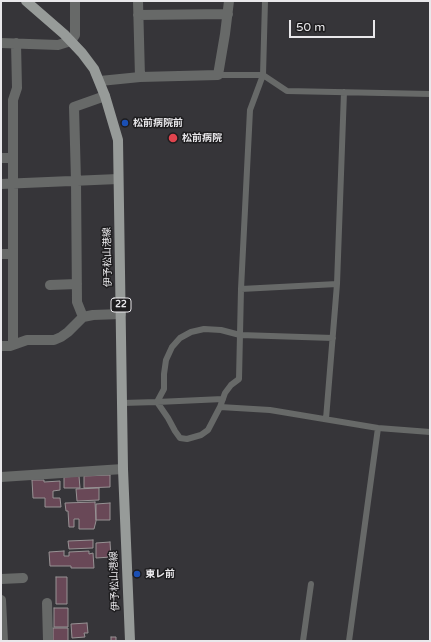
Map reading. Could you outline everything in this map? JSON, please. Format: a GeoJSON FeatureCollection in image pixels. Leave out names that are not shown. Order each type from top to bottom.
{"type":"FeatureCollection","features":[{"type":"Feature","properties":{"kind":"main road","name":"伊予松山港線"},"geometry":{"type":"LineString","coordinates":[[26,1],[64,34],[82,53],[94,69],[100,81],[118,140],[123,469],[130,641]]}},
{"type":"Feature","properties":{"kind":"street"},"geometry":{"type":"LineString","coordinates":[[1,43],[58,45],[71,42],[75,35],[75,1]]}},
{"type":"Feature","properties":{"kind":"street"},"geometry":{"type":"LineString","coordinates":[[138,1],[140,77]]}},
{"type":"Feature","properties":{"kind":"street"},"geometry":{"type":"LineString","coordinates":[[100,81],[140,77],[218,75],[229,1]]}},
{"type":"Feature","properties":{"kind":"street"},"geometry":{"type":"LineString","coordinates":[[138,15],[228,14]]}},
{"type":"Feature","properties":{"kind":"street"},"geometry":{"type":"LineString","coordinates":[[13,345],[13,100],[17,88],[16,43]]}},
{"type":"Feature","properties":{"kind":"street"},"geometry":{"type":"LineString","coordinates":[[83,318],[77,302],[74,106],[105,96]]}},
{"type":"Feature","properties":{"kind":"street"},"geometry":{"type":"LineString","coordinates":[[1,158],[13,158]]}},
{"type":"Feature","properties":{"kind":"street"},"geometry":{"type":"LineString","coordinates":[[1,184],[118,179]]}},
{"type":"Feature","properties":{"kind":"street"},"geometry":{"type":"LineString","coordinates":[[1,254],[13,254]]}},
{"type":"Feature","properties":{"kind":"street"},"geometry":{"type":"LineString","coordinates":[[50,285],[77,284]]}},
{"type":"Feature","properties":{"kind":"street"},"geometry":{"type":"LineString","coordinates":[[1,346],[13,345],[27,340],[54,340],[61,337],[83,318],[93,315],[121,314]]}},
{"type":"Feature","properties":{"kind":"street"},"geometry":{"type":"LineString","coordinates":[[1,477],[123,469]]}},
{"type":"Feature","properties":{"kind":"street"},"geometry":{"type":"LineString","coordinates":[[1,579],[22,578]]}},
{"type":"Feature","properties":{"kind":"street"},"geometry":{"type":"LineString","coordinates":[[1,600],[3,641]]}},
{"type":"Feature","properties":{"kind":"street"},"geometry":{"type":"LineString","coordinates":[[47,603],[48,641]]}},
{"type":"Feature","properties":{"kind":"lane"},"geometry":{"type":"LineString","coordinates":[[157,402],[168,418],[174,431],[180,438],[187,439],[201,435],[208,430],[220,407],[225,393],[231,385],[240,378],[241,289],[250,110],[264,75],[265,1]]}},
{"type":"Feature","properties":{"kind":"lane"},"geometry":{"type":"LineString","coordinates":[[218,75],[264,75],[287,91],[430,94]]}},
{"type":"Feature","properties":{"kind":"lane"},"geometry":{"type":"LineString","coordinates":[[326,419],[336,284],[344,92]]}},
{"type":"Feature","properties":{"kind":"lane"},"geometry":{"type":"LineString","coordinates":[[241,289],[336,284]]}},
{"type":"Feature","properties":{"kind":"lane"},"geometry":{"type":"LineString","coordinates":[[157,402],[164,389],[166,360],[172,347],[180,338],[191,332],[204,329],[221,330],[240,335],[333,338]]}},
{"type":"Feature","properties":{"kind":"lane"},"geometry":{"type":"LineString","coordinates":[[122,403],[223,399]]}},
{"type":"Feature","properties":{"kind":"lane"},"geometry":{"type":"LineString","coordinates":[[220,407],[270,410],[378,428],[430,432]]}},
{"type":"Feature","properties":{"kind":"lane"},"geometry":{"type":"LineString","coordinates":[[348,641],[378,428]]}},
{"type":"Feature","properties":{"kind":"lane"},"geometry":{"type":"LineString","coordinates":[[303,641],[311,584]]}},
{"type":"Feature","properties":{"kind":"building"},"geometry":{"type":"Polygon","coordinates":[[[110,475],[110,487],[84,488],[84,476],[110,475]]]}},
{"type":"Feature","properties":{"kind":"building"},"geometry":{"type":"Polygon","coordinates":[[[79,476],[80,488],[64,488],[64,477],[79,476]]]}},
{"type":"Feature","properties":{"kind":"building"},"geometry":{"type":"Polygon","coordinates":[[[32,480],[44,480],[44,482],[60,481],[60,490],[53,491],[53,498],[60,498],[61,507],[45,507],[45,498],[33,498],[32,480]]]}},
{"type":"Feature","properties":{"kind":"building"},"geometry":{"type":"Polygon","coordinates":[[[99,488],[99,500],[77,501],[76,489],[99,488]]]}},
{"type":"Feature","properties":{"kind":"building"},"geometry":{"type":"Polygon","coordinates":[[[95,502],[96,521],[94,529],[79,529],[79,519],[74,519],[74,527],[69,527],[68,511],[66,511],[65,503],[95,502]]]}},
{"type":"Feature","properties":{"kind":"building"},"geometry":{"type":"Polygon","coordinates":[[[110,503],[110,520],[96,520],[96,504],[110,503]]]}},
{"type":"Feature","properties":{"kind":"building"},"geometry":{"type":"Polygon","coordinates":[[[93,540],[93,548],[69,549],[68,541],[93,540]]]}},
{"type":"Feature","properties":{"kind":"building"},"geometry":{"type":"Polygon","coordinates":[[[110,542],[111,557],[96,558],[96,543],[110,542]]]}},
{"type":"Feature","properties":{"kind":"building"},"geometry":{"type":"Polygon","coordinates":[[[64,551],[64,556],[69,556],[69,552],[89,551],[89,554],[93,553],[94,568],[50,566],[49,552],[64,551]]]}},
{"type":"Feature","properties":{"kind":"building"},"geometry":{"type":"Polygon","coordinates":[[[56,577],[67,577],[67,604],[56,604],[56,577]]]}},
{"type":"Feature","properties":{"kind":"building"},"geometry":{"type":"Polygon","coordinates":[[[54,608],[68,608],[68,627],[54,627],[54,608]]]}},
{"type":"Feature","properties":{"kind":"building"},"geometry":{"type":"Polygon","coordinates":[[[87,623],[88,633],[84,633],[85,637],[72,638],[71,624],[87,623]]]}},
{"type":"Feature","properties":{"kind":"building"},"geometry":{"type":"Polygon","coordinates":[[[53,628],[68,628],[68,641],[53,641],[53,628]]]}},
{"type":"Feature","properties":{"kind":"building"},"geometry":{"type":"Polygon","coordinates":[[[111,637],[116,637],[116,641],[111,641],[111,637]]]}},
{"type":"Feature","properties":{"kind":"place","name":"松前病院前"},"geometry":{"type":"Point","coordinates":[125,123]}},
{"type":"Feature","properties":{"kind":"place","name":"松前病院"},"geometry":{"type":"Point","coordinates":[173,138]}},
{"type":"Feature","properties":{"kind":"place","name":"東レ前"},"geometry":{"type":"Point","coordinates":[137,574]}}]}
